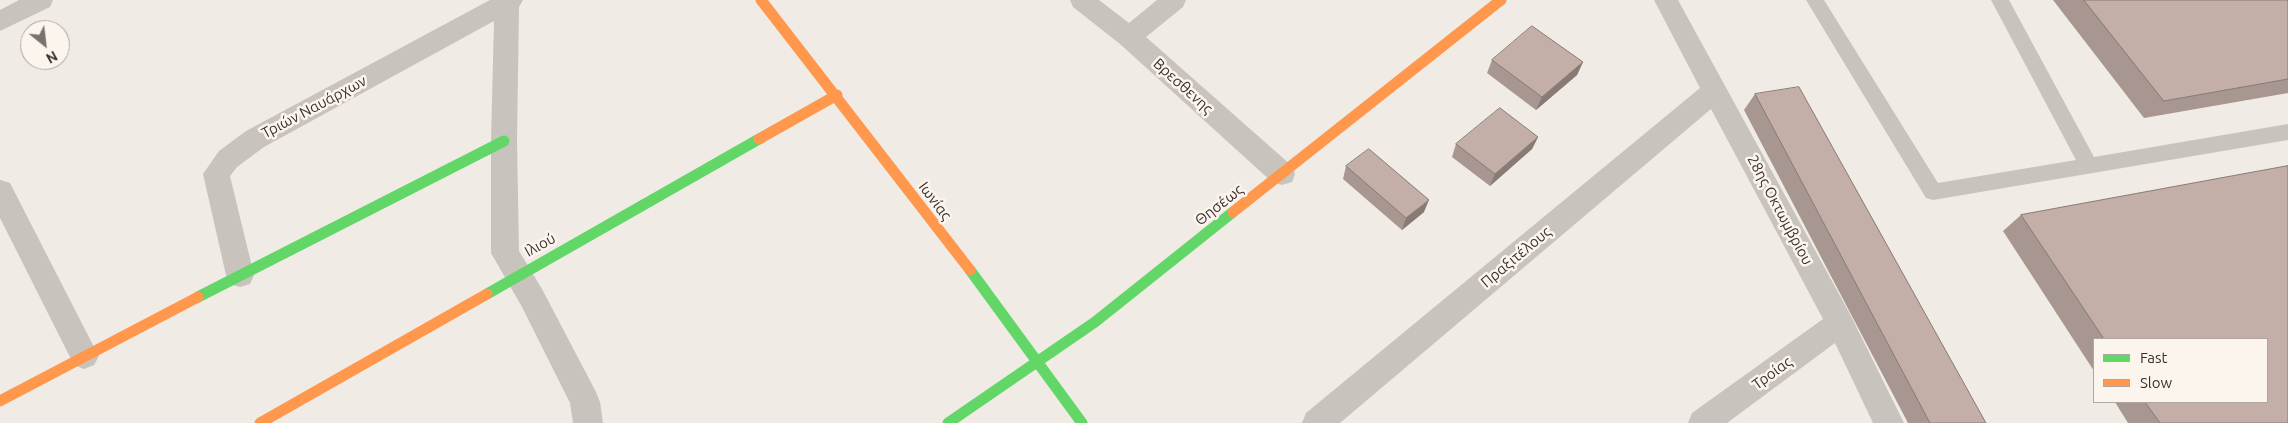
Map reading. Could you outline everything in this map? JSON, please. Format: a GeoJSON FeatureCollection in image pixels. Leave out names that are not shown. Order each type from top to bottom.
{"type":"FeatureCollection","features":[{"type":"Feature","properties":{"kind":"street"},"geometry":{"type":"LineString","coordinates":[[0,21],[41,0]]}},
{"type":"Feature","properties":{"kind":"street","name":"Ιωνίας"},"geometry":{"type":"LineString","coordinates":[[761,0],[837,96],[1082,423]]}},
{"type":"Feature","properties":{"kind":"street","name":"Βρεσθενης"},"geometry":{"type":"LineString","coordinates":[[1082,0],[1129,37],[1282,174]]}},
{"type":"Feature","properties":{"kind":"street"},"geometry":{"type":"LineString","coordinates":[[1129,37],[1174,0]]}},
{"type":"Feature","properties":{"kind":"street","name":"Θησέως"},"geometry":{"type":"LineString","coordinates":[[948,423],[1095,322],[1501,0]]}},
{"type":"Feature","properties":{"kind":"street","name":"28ης Οκτωμβρίου"},"geometry":{"type":"LineString","coordinates":[[1666,0],[1840,323],[1889,423]]}},
{"type":"Feature","properties":{"kind":"street"},"geometry":{"type":"LineString","coordinates":[[509,1],[504,141],[504,253],[532,298],[585,402],[588,423]]}},
{"type":"Feature","properties":{"kind":"street","name":"Τριών Ναυάρχων"},"geometry":{"type":"LineString","coordinates":[[240,275],[216,174],[228,159],[255,139],[509,1]]}},
{"type":"Feature","properties":{"kind":"street","name":"Πραξιτέλους"},"geometry":{"type":"LineString","coordinates":[[1317,423],[1715,91]]}},
{"type":"Feature","properties":{"kind":"street","name":"Ιλιού"},"geometry":{"type":"LineString","coordinates":[[260,423],[517,275],[837,96]]}},
{"type":"Feature","properties":{"kind":"street"},"geometry":{"type":"LineString","coordinates":[[0,401],[240,275],[504,141]]}},
{"type":"Feature","properties":{"kind":"street"},"geometry":{"type":"LineString","coordinates":[[0,191],[84,356]]}},
{"type":"Feature","properties":{"kind":"street","name":"Τροίας"},"geometry":{"type":"LineString","coordinates":[[1703,423],[1840,323]]}},
{"type":"Feature","properties":{"kind":"lane"},"geometry":{"type":"LineString","coordinates":[[2000,0],[2089,166]]}},
{"type":"Feature","properties":{"kind":"lane"},"geometry":{"type":"LineString","coordinates":[[1820,1],[1934,192],[2288,132]]}},
{"type":"Feature","properties":{"kind":"building"},"geometry":{"type":"Polygon","coordinates":[[[2084,0],[2288,0],[2288,79],[2164,101],[2084,0]]]}},
{"type":"Feature","properties":{"kind":"building"},"geometry":{"type":"Polygon","coordinates":[[[1532,26],[1583,62],[1542,97],[1492,60],[1532,26]]]}},
{"type":"Feature","properties":{"kind":"building"},"geometry":{"type":"Polygon","coordinates":[[[1799,87],[1986,423],[1930,423],[1755,94],[1799,87]]]}},
{"type":"Feature","properties":{"kind":"building"},"geometry":{"type":"Polygon","coordinates":[[[1500,108],[1538,137],[1495,174],[1456,144],[1500,108]]]}},
{"type":"Feature","properties":{"kind":"building"},"geometry":{"type":"Polygon","coordinates":[[[1369,149],[1429,200],[1406,218],[1346,166],[1369,149]]]}},
{"type":"Feature","properties":{"kind":"building"},"geometry":{"type":"Polygon","coordinates":[[[2288,166],[2288,423],[2160,423],[2146,403],[2268,403],[2268,338],[2103,338],[2021,215],[2288,166]]]}},
{"type":"Feature","properties":{"kind":"traffic: fast"},"geometry":{"type":"LineString","coordinates":[[487,294],[759,139]]}},
{"type":"Feature","properties":{"kind":"traffic: fast"},"geometry":{"type":"LineString","coordinates":[[198,297],[504,141]]}},
{"type":"Feature","properties":{"kind":"traffic: fast"},"geometry":{"type":"LineString","coordinates":[[948,423],[1095,322],[1233,212]]}},
{"type":"Feature","properties":{"kind":"traffic: fast"},"geometry":{"type":"LineString","coordinates":[[970,270],[1082,423]]}},
{"type":"Feature","properties":{"kind":"traffic: slow"},"geometry":{"type":"LineString","coordinates":[[761,0],[970,270]]}},
{"type":"Feature","properties":{"kind":"traffic: slow"},"geometry":{"type":"LineString","coordinates":[[1233,212],[1501,0]]}},
{"type":"Feature","properties":{"kind":"traffic: slow"},"geometry":{"type":"LineString","coordinates":[[759,139],[837,95]]}},
{"type":"Feature","properties":{"kind":"traffic: slow"},"geometry":{"type":"LineString","coordinates":[[260,423],[487,294]]}},
{"type":"Feature","properties":{"kind":"traffic: slow"},"geometry":{"type":"LineString","coordinates":[[0,401],[198,297]]}}]}
